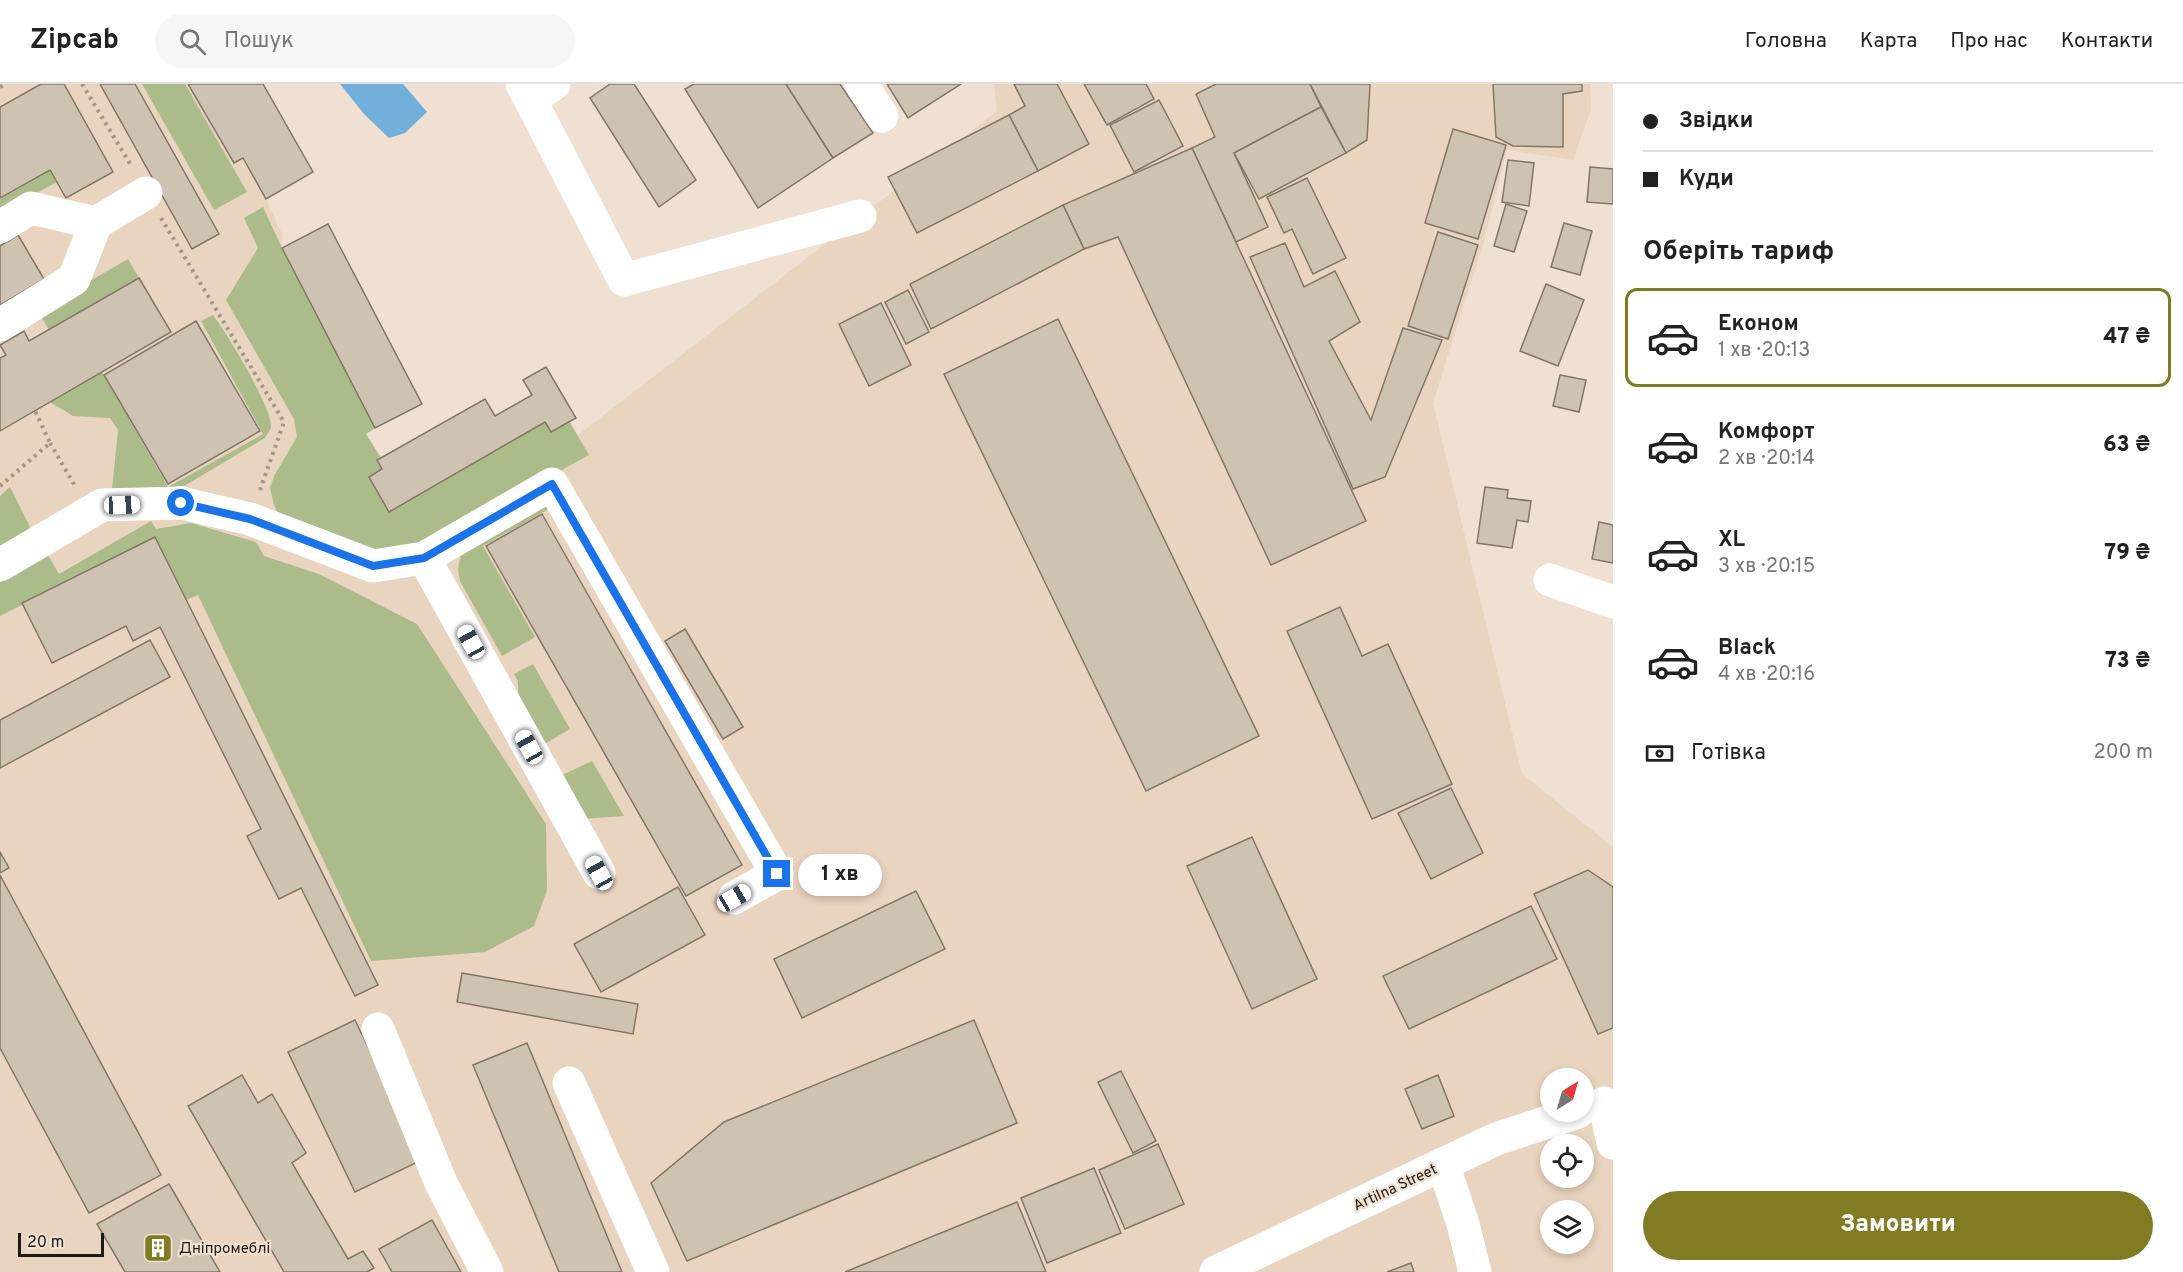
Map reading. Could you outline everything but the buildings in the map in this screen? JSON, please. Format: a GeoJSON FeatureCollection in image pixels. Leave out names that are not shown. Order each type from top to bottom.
{"type":"FeatureCollection","features":[{"type":"Feature","properties":{"kind":"street"},"geometry":{"type":"LineString","coordinates":[[861,84],[882,116]]}},
{"type":"Feature","properties":{"kind":"street"},"geometry":{"type":"LineString","coordinates":[[536,89],[624,280],[860,216]]}},
{"type":"Feature","properties":{"kind":"street"},"geometry":{"type":"LineString","coordinates":[[0,325],[74,279],[96,223],[146,193]]}},
{"type":"Feature","properties":{"kind":"street"},"geometry":{"type":"LineString","coordinates":[[0,227],[31,208],[96,223]]}},
{"type":"Feature","properties":{"kind":"street"},"geometry":{"type":"LineString","coordinates":[[0,565],[102,505],[181,503],[250,519],[373,566],[424,558],[552,484],[777,874],[734,898]]}},
{"type":"Feature","properties":{"kind":"street"},"geometry":{"type":"LineString","coordinates":[[424,558],[599,873]]}},
{"type":"Feature","properties":{"kind":"street"},"geometry":{"type":"LineString","coordinates":[[1550,580],[1613,602]]}},
{"type":"Feature","properties":{"kind":"street"},"geometry":{"type":"LineString","coordinates":[[378,1029],[441,1183],[487,1272]]}},
{"type":"Feature","properties":{"kind":"street"},"geometry":{"type":"LineString","coordinates":[[569,1083],[653,1272]]}},
{"type":"Feature","properties":{"kind":"street"},"geometry":{"type":"LineString","coordinates":[[1595,1106],[1613,1143]]}},
{"type":"Feature","properties":{"kind":"street","name":"Artilna Street"},"geometry":{"type":"LineString","coordinates":[[1216,1272],[1496,1139],[1595,1106]]}},
{"type":"Feature","properties":{"kind":"street"},"geometry":{"type":"LineString","coordinates":[[1443,1164],[1463,1224],[1475,1272]]}},
{"type":"Feature","properties":{"kind":"path"},"geometry":{"type":"LineString","coordinates":[[0,87],[5,84]]}},
{"type":"Feature","properties":{"kind":"path"},"geometry":{"type":"LineString","coordinates":[[82,84],[284,422],[250,519]]}},
{"type":"Feature","properties":{"kind":"path"},"geometry":{"type":"LineString","coordinates":[[34,411],[90,512]]}},
{"type":"Feature","properties":{"kind":"path"},"geometry":{"type":"LineString","coordinates":[[0,486],[50,443]]}},
{"type":"Feature","properties":{"kind":"shaded area"},"geometry":{"type":"Polygon","coordinates":[[[0,84],[188,84],[233,163],[243,158],[266,199],[282,234],[282,248],[375,428],[366,434],[381,458],[382,469],[369,477],[389,511],[569,421],[578,435],[997,111],[994,84],[1590,84],[1591,109],[1573,160],[1507,150],[1483,245],[1433,403],[1522,774],[1613,847],[1613,1272],[0,1272],[0,84]]]}},
{"type":"Feature","properties":{"kind":"green space"},"geometry":{"type":"Polygon","coordinates":[[[142,84],[185,84],[247,192],[214,210],[142,84]]]}},
{"type":"Feature","properties":{"kind":"green space"},"geometry":{"type":"Polygon","coordinates":[[[50,170],[57,182],[0,213],[0,198],[50,170]]]}},
{"type":"Feature","properties":{"kind":"green space"},"geometry":{"type":"Polygon","coordinates":[[[263,207],[375,428],[366,434],[381,458],[382,469],[369,477],[389,511],[545,422],[569,421],[589,455],[429,543],[372,552],[278,513],[270,488],[274,476],[297,437],[294,419],[226,300],[258,248],[244,218],[263,207]]]}},
{"type":"Feature","properties":{"kind":"green space"},"geometry":{"type":"Polygon","coordinates":[[[128,259],[139,278],[49,330],[38,311],[128,259]]]}},
{"type":"Feature","properties":{"kind":"green space"},"geometry":{"type":"Polygon","coordinates":[[[213,315],[237,352],[264,402],[269,416],[270,430],[265,438],[174,492],[111,499],[118,430],[110,418],[73,416],[50,402],[102,372],[168,487],[263,434],[201,321],[213,315]]]}},
{"type":"Feature","properties":{"kind":"green space"},"geometry":{"type":"Polygon","coordinates":[[[10,487],[31,529],[0,551],[0,496],[10,487]]]}},
{"type":"Feature","properties":{"kind":"green space"},"geometry":{"type":"Polygon","coordinates":[[[539,501],[554,506],[483,546],[535,637],[502,656],[460,581],[459,562],[463,551],[539,501]]]}},
{"type":"Feature","properties":{"kind":"green space"},"geometry":{"type":"Polygon","coordinates":[[[151,521],[156,529],[191,523],[256,542],[264,556],[319,574],[417,624],[546,824],[547,890],[534,926],[485,952],[371,961],[198,595],[186,600],[155,537],[0,616],[0,582],[48,555],[59,574],[151,521]]]}},
{"type":"Feature","properties":{"kind":"green space"},"geometry":{"type":"Polygon","coordinates":[[[533,664],[570,729],[538,748],[518,717],[518,681],[514,674],[533,664]]]}},
{"type":"Feature","properties":{"kind":"green space"},"geometry":{"type":"Polygon","coordinates":[[[592,761],[624,816],[580,819],[556,778],[592,761]]]}},
{"type":"Feature","properties":{"kind":"water"},"geometry":{"type":"Polygon","coordinates":[[[340,84],[403,84],[427,112],[405,133],[389,138],[364,114],[340,84]]]}},
{"type":"Feature","properties":{"kind":"place","name":"Дніпромеблі"},"geometry":{"type":"Point","coordinates":[158,1248]}},
{"type":"Feature","properties":{"kind":"route"},"geometry":{"type":"LineString","coordinates":[[181,503],[250,519],[373,566],[424,558],[552,484],[777,874]]}}]}
